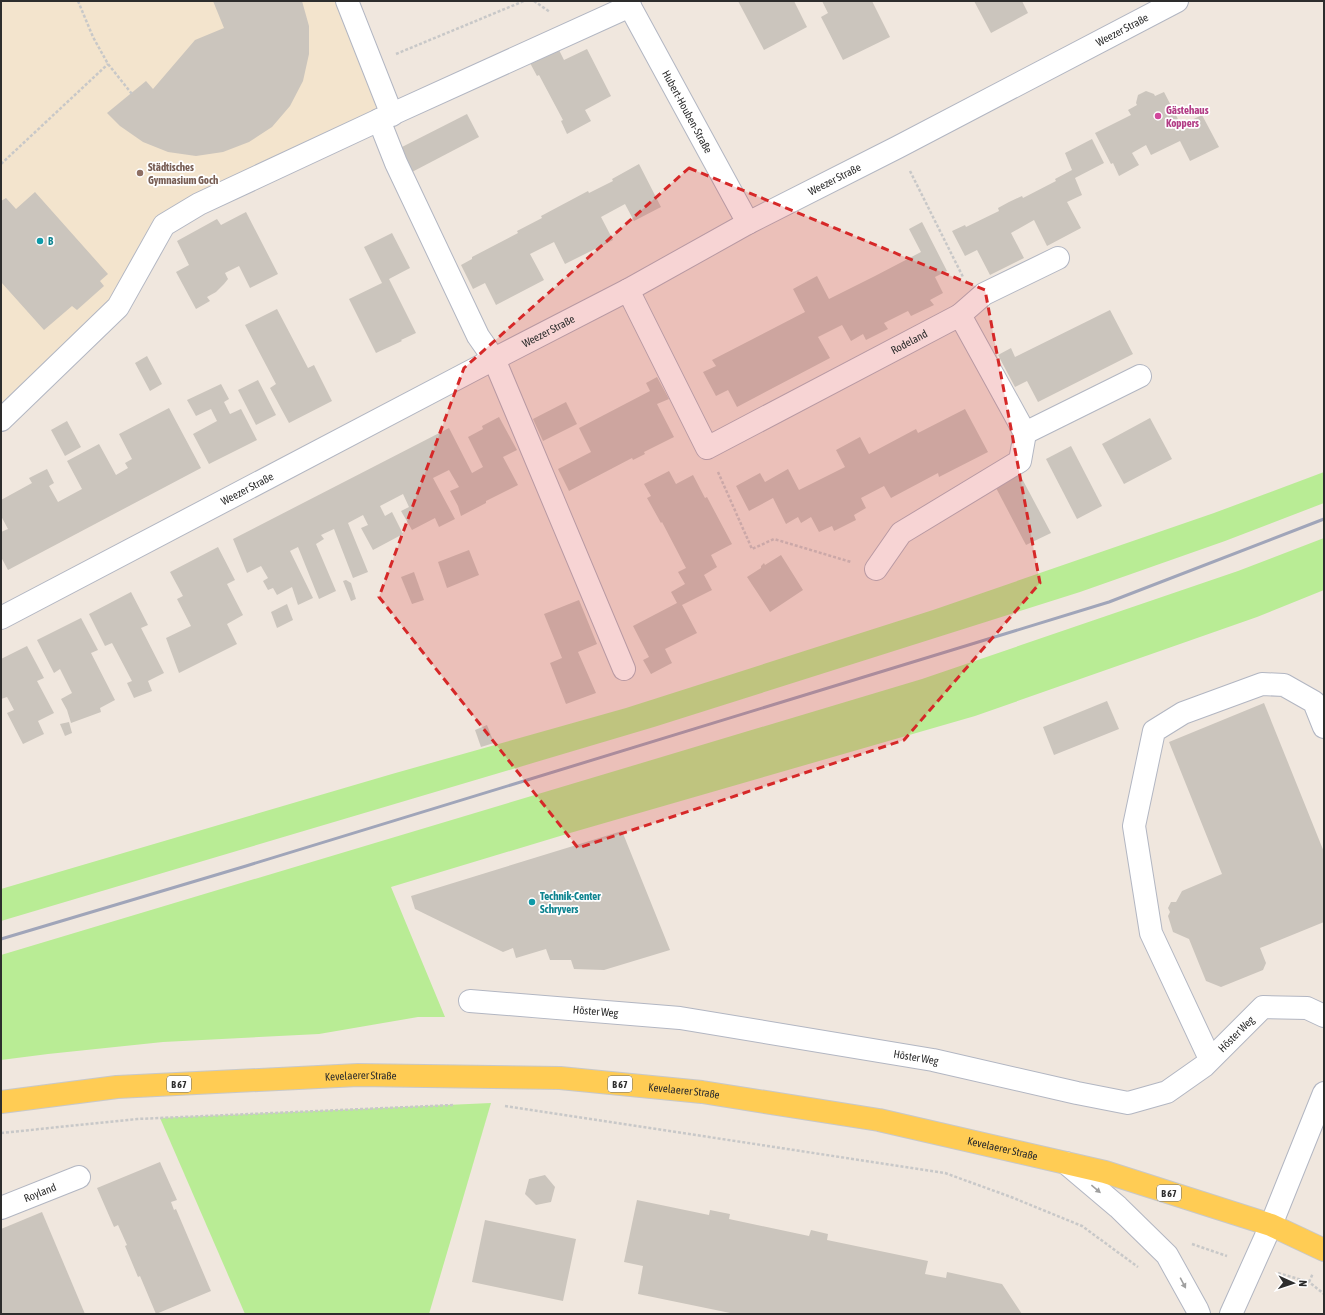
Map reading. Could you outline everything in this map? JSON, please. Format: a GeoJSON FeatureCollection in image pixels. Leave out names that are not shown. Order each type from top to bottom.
{"type":"FeatureCollection","features":[{"type":"Feature","properties":{"kind":"main road","name":"Kevelaerer Straße"},"geometry":{"type":"LineString","coordinates":[[1,1102],[117,1087],[358,1074],[560,1078],[702,1092],[879,1120],[1104,1172],[1271,1225],[1324,1250]]}},
{"type":"Feature","properties":{"kind":"street"},"geometry":{"type":"LineString","coordinates":[[347,1],[372,64],[396,163],[478,336],[494,359],[624,669]]}},
{"type":"Feature","properties":{"kind":"street","name":"Weezer Straße"},"geometry":{"type":"LineString","coordinates":[[1,618],[628,290],[748,223],[898,147],[1177,1]]}},
{"type":"Feature","properties":{"kind":"street"},"geometry":{"type":"LineString","coordinates":[[1,420],[118,307],[164,225],[199,204],[628,4]]}},
{"type":"Feature","properties":{"kind":"street","name":"Hubert-Houben-Straße"},"geometry":{"type":"LineString","coordinates":[[628,4],[748,223]]}},
{"type":"Feature","properties":{"kind":"street","name":"Rodeland"},"geometry":{"type":"LineString","coordinates":[[707,448],[960,314],[984,294],[1058,258]]}},
{"type":"Feature","properties":{"kind":"street"},"geometry":{"type":"LineString","coordinates":[[628,290],[707,448]]}},
{"type":"Feature","properties":{"kind":"street"},"geometry":{"type":"LineString","coordinates":[[876,569],[901,533],[1020,461],[1025,433],[960,314]]}},
{"type":"Feature","properties":{"kind":"street"},"geometry":{"type":"LineString","coordinates":[[1025,433],[1140,376]]}},
{"type":"Feature","properties":{"kind":"street"},"geometry":{"type":"LineString","coordinates":[[1210,1059],[1151,933],[1134,826],[1154,731],[1183,712],[1262,684],[1284,685],[1314,702],[1324,728]]}},
{"type":"Feature","properties":{"kind":"street","name":"Höster Weg"},"geometry":{"type":"LineString","coordinates":[[470,1001],[680,1018],[933,1060],[1077,1093],[1128,1103],[1167,1092],[1204,1066],[1263,1007],[1307,1008],[1324,1016]]}},
{"type":"Feature","properties":{"kind":"street"},"geometry":{"type":"LineString","coordinates":[[1231,1314],[1271,1225],[1324,1093]]}},
{"type":"Feature","properties":{"kind":"street"},"geometry":{"type":"LineString","coordinates":[[1066,1164],[1118,1207],[1167,1254],[1194,1302],[1199,1314]]}},
{"type":"Feature","properties":{"kind":"street","name":"Royland"},"geometry":{"type":"LineString","coordinates":[[1,1208],[79,1177]]}},
{"type":"Feature","properties":{"kind":"path"},"geometry":{"type":"LineString","coordinates":[[78,1],[93,37],[108,64],[132,94]]}},
{"type":"Feature","properties":{"kind":"path"},"geometry":{"type":"LineString","coordinates":[[372,64],[524,1]]}},
{"type":"Feature","properties":{"kind":"path"},"geometry":{"type":"LineString","coordinates":[[1,164],[108,64]]}},
{"type":"Feature","properties":{"kind":"path"},"geometry":{"type":"LineString","coordinates":[[898,147],[969,288],[968,300],[960,314]]}},
{"type":"Feature","properties":{"kind":"path"},"geometry":{"type":"LineString","coordinates":[[707,448],[752,549],[774,539],[876,569]]}},
{"type":"Feature","properties":{"kind":"path"},"geometry":{"type":"LineString","coordinates":[[1,1133],[137,1119],[459,1105]]}},
{"type":"Feature","properties":{"kind":"path"},"geometry":{"type":"LineString","coordinates":[[499,1105],[945,1173],[1011,1197],[1082,1226],[1142,1269],[1187,1242],[1253,1265],[1309,1282],[1324,1294]]}},
{"type":"Feature","properties":{"kind":"highlighted area"},"geometry":{"type":"Polygon","coordinates":[[[689,168],[985,290],[1040,583],[904,740],[578,848],[379,597],[464,368],[689,168]]]}},
{"type":"Feature","properties":{"kind":"shaded area","name":"Städtisches Gymnasium Goch"},"geometry":{"type":"Polygon","coordinates":[[[1,1],[347,1],[389,123],[169,224],[123,307],[1,421],[1,1]]]}},
{"type":"Feature","properties":{"kind":"green space"},"geometry":{"type":"Polygon","coordinates":[[[1324,472],[1324,503],[1225,541],[1080,592],[654,727],[1,921],[1,889],[392,774],[626,708],[933,610],[1214,513],[1324,472]]]}},
{"type":"Feature","properties":{"kind":"green space"},"geometry":{"type":"Polygon","coordinates":[[[1324,538],[1324,590],[1257,617],[975,716],[570,833],[391,887],[445,1017],[418,1017],[319,1034],[163,1042],[1,1060],[1,955],[922,679],[1238,571],[1324,538]]]}},
{"type":"Feature","properties":{"kind":"green space"},"geometry":{"type":"Polygon","coordinates":[[[491,1103],[429,1314],[245,1314],[160,1118],[491,1103]]]}},
{"type":"Feature","properties":{"kind":"building","name":"Städtisches Gymnasium Goch"},"geometry":{"type":"Polygon","coordinates":[[[213,1],[302,1],[309,26],[309,54],[303,81],[290,106],[272,127],[249,142],[223,152],[196,156],[168,152],[143,142],[120,126],[107,113],[146,81],[153,89],[195,40],[224,28],[213,1]]]}},
{"type":"Feature","properties":{"kind":"building"},"geometry":{"type":"Polygon","coordinates":[[[738,1],[794,1],[807,27],[764,50],[738,1]]]}},
{"type":"Feature","properties":{"kind":"building"},"geometry":{"type":"Polygon","coordinates":[[[822,1],[872,1],[890,37],[843,60],[821,17],[828,13],[822,1]]]}},
{"type":"Feature","properties":{"kind":"building"},"geometry":{"type":"Polygon","coordinates":[[[974,1],[1022,1],[1028,13],[991,33],[974,1]]]}},
{"type":"Feature","properties":{"kind":"building"},"geometry":{"type":"Polygon","coordinates":[[[558,48],[564,60],[587,49],[611,96],[585,110],[591,121],[567,134],[561,121],[563,120],[539,75],[537,76],[530,63],[558,48]]]}},
{"type":"Feature","properties":{"kind":"building"},"geometry":{"type":"Polygon","coordinates":[[[1146,91],[1154,94],[1155,96],[1164,92],[1181,125],[1202,115],[1219,147],[1190,161],[1180,141],[1151,155],[1146,145],[1132,153],[1139,165],[1119,176],[1095,133],[1131,115],[1128,110],[1137,105],[1138,95],[1146,91]]]}},
{"type":"Feature","properties":{"kind":"building"},"geometry":{"type":"Polygon","coordinates":[[[467,114],[479,137],[412,172],[400,148],[467,114]]]}},
{"type":"Feature","properties":{"kind":"building"},"geometry":{"type":"Polygon","coordinates":[[[1092,139],[1104,163],[1075,178],[1082,195],[1067,202],[1081,228],[1047,246],[1034,220],[1011,233],[1024,258],[990,275],[977,250],[965,256],[952,231],[965,225],[966,227],[999,211],[998,208],[1009,202],[1022,196],[1023,198],[1056,181],[1055,179],[1072,170],[1065,153],[1092,139]]]}},
{"type":"Feature","properties":{"kind":"building"},"geometry":{"type":"Polygon","coordinates":[[[639,164],[661,207],[634,221],[625,204],[601,217],[613,240],[565,264],[554,242],[530,254],[544,280],[496,305],[485,283],[473,289],[461,265],[472,259],[472,257],[518,233],[517,231],[542,218],[541,216],[588,191],[589,193],[613,181],[612,179],[639,164]]]}},
{"type":"Feature","properties":{"kind":"building","name":"B"},"geometry":{"type":"Polygon","coordinates":[[[35,192],[108,274],[100,281],[104,286],[77,310],[72,306],[44,330],[1,282],[1,201],[6,198],[16,209],[35,192]]]}},
{"type":"Feature","properties":{"kind":"building"},"geometry":{"type":"Polygon","coordinates":[[[246,212],[278,274],[250,288],[239,266],[225,273],[228,279],[224,284],[216,292],[207,297],[210,301],[196,309],[176,272],[189,265],[177,241],[217,219],[221,225],[246,212]]]}},
{"type":"Feature","properties":{"kind":"building"},"geometry":{"type":"Polygon","coordinates":[[[922,222],[947,271],[935,277],[943,293],[930,300],[934,305],[911,316],[908,311],[884,323],[888,329],[866,340],[863,334],[851,341],[842,325],[818,337],[830,358],[737,407],[728,390],[716,396],[703,372],[716,366],[712,360],[805,312],[793,289],[817,276],[829,299],[875,276],[921,252],[909,229],[922,222]]]}},
{"type":"Feature","properties":{"kind":"building"},"geometry":{"type":"Polygon","coordinates":[[[392,233],[410,268],[389,279],[416,333],[376,353],[349,299],[382,283],[364,247],[392,233]]]}},
{"type":"Feature","properties":{"kind":"building"},"geometry":{"type":"Polygon","coordinates":[[[277,309],[308,368],[314,365],[332,401],[289,423],[270,388],[276,384],[245,325],[277,309]]]}},
{"type":"Feature","properties":{"kind":"building"},"geometry":{"type":"Polygon","coordinates":[[[1110,310],[1133,354],[1038,402],[1027,381],[1015,387],[998,355],[1011,348],[1015,357],[1110,310]]]}},
{"type":"Feature","properties":{"kind":"building"},"geometry":{"type":"Polygon","coordinates":[[[147,356],[162,384],[150,391],[135,363],[147,356]]]}},
{"type":"Feature","properties":{"kind":"building"},"geometry":{"type":"Polygon","coordinates":[[[657,377],[669,399],[657,404],[674,437],[644,452],[645,454],[633,460],[632,458],[569,491],[558,469],[591,452],[579,428],[650,391],[646,383],[657,377]]]}},
{"type":"Feature","properties":{"kind":"building"},"geometry":{"type":"Polygon","coordinates":[[[258,380],[276,415],[256,425],[238,390],[258,380]]]}},
{"type":"Feature","properties":{"kind":"building"},"geometry":{"type":"Polygon","coordinates":[[[221,384],[229,399],[224,402],[230,414],[241,409],[257,440],[209,464],[193,434],[217,421],[211,409],[196,416],[187,400],[221,384]]]}},
{"type":"Feature","properties":{"kind":"building"},"geometry":{"type":"Polygon","coordinates":[[[566,402],[577,424],[543,441],[533,419],[566,402]]]}},
{"type":"Feature","properties":{"kind":"building"},"geometry":{"type":"Polygon","coordinates":[[[169,408],[201,468],[8,570],[1,557],[1,532],[8,529],[1,516],[1,500],[32,483],[29,478],[47,469],[54,483],[49,486],[58,502],[82,489],[67,461],[99,444],[116,475],[128,468],[125,463],[132,459],[119,434],[169,408]]]}},
{"type":"Feature","properties":{"kind":"building"},"geometry":{"type":"Polygon","coordinates":[[[965,409],[988,452],[939,477],[938,473],[891,498],[884,486],[861,498],[866,508],[854,515],[856,520],[834,531],[832,526],[819,532],[811,517],[801,523],[798,517],[786,524],[773,498],[749,511],[736,486],[760,473],[765,482],[788,469],[799,490],[845,467],[836,450],[860,437],[869,454],[916,429],[918,433],[965,409]]]}},
{"type":"Feature","properties":{"kind":"building"},"geometry":{"type":"Polygon","coordinates":[[[499,417],[517,450],[503,457],[518,485],[486,501],[486,503],[461,516],[458,506],[450,491],[459,487],[449,470],[433,478],[455,519],[439,527],[435,518],[412,530],[401,511],[409,507],[403,494],[380,506],[385,516],[392,512],[403,534],[373,550],[361,528],[368,525],[363,515],[348,523],[368,572],[353,578],[334,529],[321,535],[324,539],[316,544],[336,591],[319,599],[298,547],[290,551],[313,598],[298,605],[292,587],[277,595],[273,588],[268,590],[263,581],[268,578],[261,566],[247,573],[233,539],[449,428],[472,473],[483,467],[468,437],[483,429],[482,426],[499,417]]]}},
{"type":"Feature","properties":{"kind":"building"},"geometry":{"type":"Polygon","coordinates":[[[1150,418],[1172,459],[1124,484],[1102,444],[1150,418]]]}},
{"type":"Feature","properties":{"kind":"building"},"geometry":{"type":"Polygon","coordinates":[[[67,421],[81,447],[65,456],[51,430],[67,421]]]}},
{"type":"Feature","properties":{"kind":"building"},"geometry":{"type":"Polygon","coordinates":[[[1071,446],[1102,506],[1077,519],[1046,459],[1071,446]]]}},
{"type":"Feature","properties":{"kind":"building"},"geometry":{"type":"Polygon","coordinates":[[[669,471],[676,484],[693,475],[705,498],[707,497],[732,544],[711,555],[717,567],[704,575],[712,590],[682,605],[697,633],[665,649],[672,663],[651,674],[643,660],[649,657],[633,626],[677,603],[671,592],[685,584],[678,572],[686,568],[662,522],[661,523],[647,498],[651,496],[644,484],[669,471]]]}},
{"type":"Feature","properties":{"kind":"building"},"geometry":{"type":"Polygon","coordinates":[[[1019,473],[1051,533],[1026,545],[995,486],[1019,473]]]}},
{"type":"Feature","properties":{"kind":"building"},"geometry":{"type":"Polygon","coordinates":[[[218,547],[235,580],[227,584],[243,615],[227,624],[237,644],[179,673],[166,638],[191,626],[177,599],[183,596],[170,572],[218,547]]]}},
{"type":"Feature","properties":{"kind":"building"},"geometry":{"type":"Polygon","coordinates":[[[469,550],[479,575],[447,588],[438,562],[469,550]]]}},
{"type":"Feature","properties":{"kind":"building"},"geometry":{"type":"Polygon","coordinates":[[[781,555],[803,590],[770,612],[747,577],[761,568],[764,563],[765,565],[781,555]]]}},
{"type":"Feature","properties":{"kind":"building"},"geometry":{"type":"Polygon","coordinates":[[[414,572],[424,600],[412,604],[401,577],[414,572]]]}},
{"type":"Feature","properties":{"kind":"building"},"geometry":{"type":"Polygon","coordinates":[[[346,580],[351,583],[356,599],[351,601],[343,581],[346,580]]]}},
{"type":"Feature","properties":{"kind":"building"},"geometry":{"type":"Polygon","coordinates":[[[131,592],[148,625],[141,628],[164,673],[148,681],[152,691],[134,698],[127,683],[132,681],[112,643],[105,646],[89,614],[131,592]]]}},
{"type":"Feature","properties":{"kind":"building"},"geometry":{"type":"Polygon","coordinates":[[[579,600],[597,644],[578,652],[596,693],[566,704],[550,663],[562,658],[544,614],[579,600]]]}},
{"type":"Feature","properties":{"kind":"building"},"geometry":{"type":"Polygon","coordinates":[[[287,604],[293,620],[277,628],[271,612],[287,604]]]}},
{"type":"Feature","properties":{"kind":"building"},"geometry":{"type":"Polygon","coordinates":[[[81,618],[98,650],[91,653],[115,700],[100,708],[101,712],[71,723],[67,710],[61,699],[72,693],[60,669],[54,673],[37,640],[81,618]]]}},
{"type":"Feature","properties":{"kind":"building"},"geometry":{"type":"Polygon","coordinates":[[[27,646],[44,678],[37,681],[54,713],[38,721],[44,734],[23,744],[7,713],[14,710],[7,697],[1,699],[1,659],[27,646]]]}},
{"type":"Feature","properties":{"kind":"building"},"geometry":{"type":"Polygon","coordinates":[[[1107,701],[1119,729],[1054,755],[1043,727],[1107,701]]]}},
{"type":"Feature","properties":{"kind":"building"},"geometry":{"type":"Polygon","coordinates":[[[1264,703],[1324,852],[1324,922],[1260,948],[1266,963],[1263,970],[1221,987],[1206,981],[1189,939],[1173,932],[1168,916],[1170,912],[1168,908],[1171,902],[1176,902],[1182,891],[1222,874],[1169,742],[1264,703]]]}},
{"type":"Feature","properties":{"kind":"building"},"geometry":{"type":"Polygon","coordinates":[[[69,722],[72,733],[65,736],[60,724],[69,722]]]}},
{"type":"Feature","properties":{"kind":"building"},"geometry":{"type":"Polygon","coordinates":[[[487,725],[494,743],[481,747],[475,730],[487,725]]]}},
{"type":"Feature","properties":{"kind":"building","name":"Technik-Center Schryvers"},"geometry":{"type":"Polygon","coordinates":[[[622,831],[670,950],[604,970],[574,969],[571,960],[550,960],[546,949],[516,958],[513,948],[503,952],[415,909],[411,896],[622,831]]]}},
{"type":"Feature","properties":{"kind":"building"},"geometry":{"type":"Polygon","coordinates":[[[160,1162],[177,1200],[171,1202],[174,1210],[176,1209],[211,1291],[156,1314],[140,1276],[138,1277],[125,1246],[127,1245],[118,1225],[114,1227],[97,1188],[160,1162]]]}},
{"type":"Feature","properties":{"kind":"building"},"geometry":{"type":"Polygon","coordinates":[[[545,1175],[555,1187],[551,1202],[536,1205],[525,1194],[529,1179],[545,1175]]]}},
{"type":"Feature","properties":{"kind":"building"},"geometry":{"type":"Polygon","coordinates":[[[637,1200],[709,1215],[710,1210],[730,1214],[729,1219],[809,1236],[811,1230],[828,1234],[827,1240],[928,1261],[925,1274],[946,1278],[947,1272],[1002,1284],[1022,1314],[735,1314],[638,1294],[643,1266],[624,1262],[637,1200]]]}},
{"type":"Feature","properties":{"kind":"building"},"geometry":{"type":"Polygon","coordinates":[[[42,1212],[85,1314],[1,1314],[1,1229],[42,1212]]]}},
{"type":"Feature","properties":{"kind":"building"},"geometry":{"type":"Polygon","coordinates":[[[485,1220],[576,1239],[563,1301],[472,1282],[485,1220]]]}},
{"type":"Feature","properties":{"kind":"railway"},"geometry":{"type":"LineString","coordinates":[[1,939],[246,866],[1109,602],[1324,519]]}},
{"type":"Feature","properties":{"kind":"place","name":"Gästehaus Koppers"},"geometry":{"type":"Point","coordinates":[1158,116]}},
{"type":"Feature","properties":{"kind":"place","name":"Städtisches Gymnasium Goch"},"geometry":{"type":"Point","coordinates":[140,173]}},
{"type":"Feature","properties":{"kind":"place","name":"B"},"geometry":{"type":"Point","coordinates":[40,241]}},
{"type":"Feature","properties":{"kind":"place","name":"Technik-Center Schryvers"},"geometry":{"type":"Point","coordinates":[532,902]}}]}
